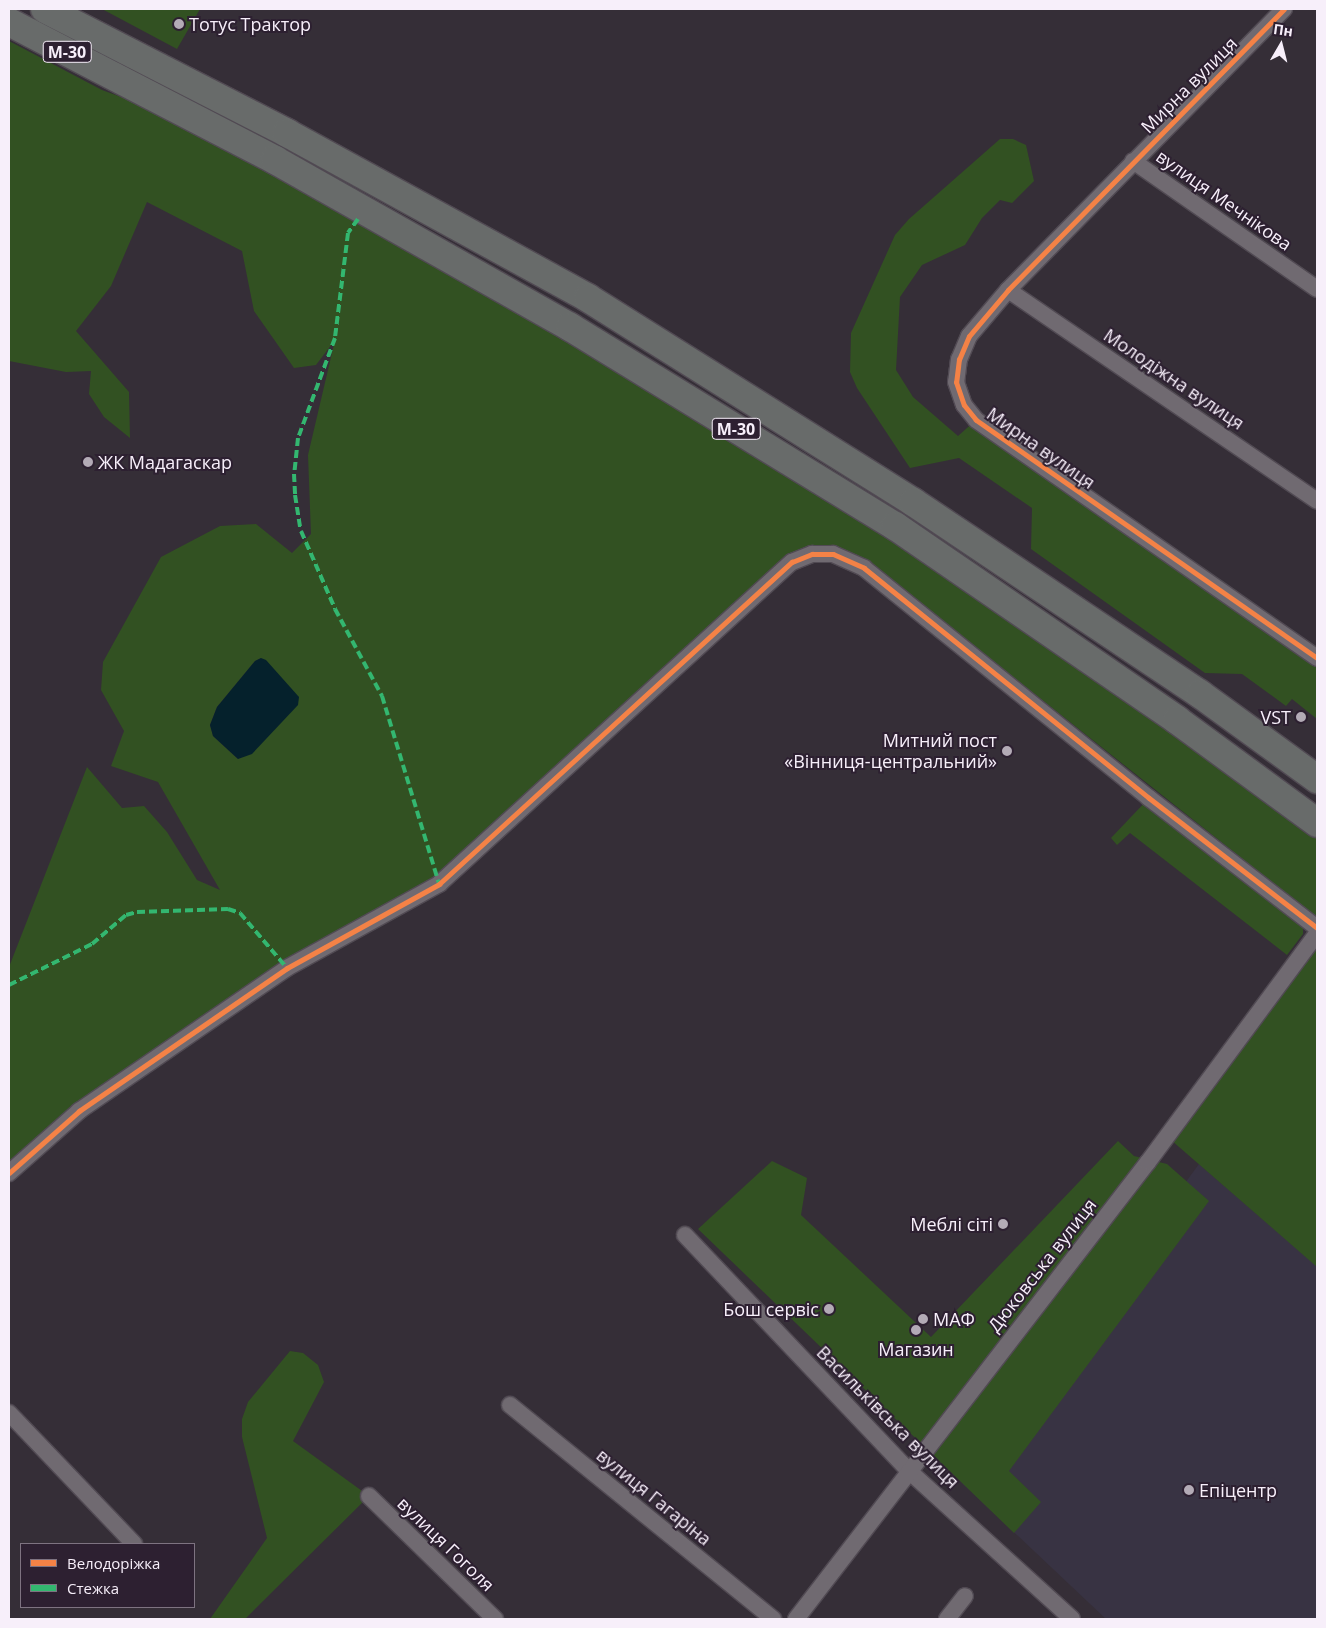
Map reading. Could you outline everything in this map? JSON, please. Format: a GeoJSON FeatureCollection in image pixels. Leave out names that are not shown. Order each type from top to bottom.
{"type":"FeatureCollection","features":[{"type":"Feature","properties":{"kind":"highway","name":"М-30"},"geometry":{"type":"LineString","coordinates":[[45,9],[287,133],[588,298],[913,502],[1200,694],[1317,779]]}},
{"type":"Feature","properties":{"kind":"highway","name":"М-30"},"geometry":{"type":"LineString","coordinates":[[9,22],[275,160],[570,326],[895,526],[1178,720],[1317,823]]}},
{"type":"Feature","properties":{"kind":"street","name":"Мирна вулиця"},"geometry":{"type":"LineString","coordinates":[[1284,9],[1008,290],[969,336],[959,359],[958,392],[976,420],[1317,658]]}},
{"type":"Feature","properties":{"kind":"street","name":"вулиця Мечнікова"},"geometry":{"type":"LineString","coordinates":[[1133,161],[1317,289]]}},
{"type":"Feature","properties":{"kind":"street","name":"Молодіжна вулиця"},"geometry":{"type":"LineString","coordinates":[[1008,290],[1317,501]]}},
{"type":"Feature","properties":{"kind":"street"},"geometry":{"type":"LineString","coordinates":[[9,1173],[79,1111],[287,968],[439,884],[792,562],[812,554],[833,554],[864,568],[1149,798],[1317,928]]}},
{"type":"Feature","properties":{"kind":"street","name":"Дюковська вулиця"},"geometry":{"type":"LineString","coordinates":[[796,1619],[1153,1155],[1317,934]]}},
{"type":"Feature","properties":{"kind":"street","name":"Васильківська вулиця"},"geometry":{"type":"LineString","coordinates":[[685,1235],[909,1471],[1072,1619]]}},
{"type":"Feature","properties":{"kind":"street","name":"вулиця Гагаріна"},"geometry":{"type":"LineString","coordinates":[[510,1405],[772,1619]]}},
{"type":"Feature","properties":{"kind":"street"},"geometry":{"type":"LineString","coordinates":[[9,1413],[133,1543]]}},
{"type":"Feature","properties":{"kind":"street","name":"вулиця Гоголя"},"geometry":{"type":"LineString","coordinates":[[369,1496],[495,1619]]}},
{"type":"Feature","properties":{"kind":"street"},"geometry":{"type":"LineString","coordinates":[[947,1619],[965,1596]]}},
{"type":"Feature","properties":{"kind":"shaded area"},"geometry":{"type":"Polygon","coordinates":[[[1199,1164],[1317,1266],[1317,1619],[1106,1619],[963,1484],[1199,1164]]]}},
{"type":"Feature","properties":{"kind":"green space"},"geometry":{"type":"Polygon","coordinates":[[[102,9],[200,9],[177,49],[102,9]]]}},
{"type":"Feature","properties":{"kind":"green space"},"geometry":{"type":"Polygon","coordinates":[[[9,41],[102,90],[143,105],[565,333],[889,535],[1174,731],[1317,838],[1317,918],[877,569],[812,554],[439,884],[210,1020],[9,1173],[9,967],[87,767],[122,808],[144,806],[167,832],[197,880],[220,890],[158,782],[111,766],[124,731],[101,690],[103,662],[161,557],[220,526],[256,524],[292,553],[311,534],[308,455],[335,340],[316,365],[294,368],[254,311],[242,251],[147,202],[111,286],[76,331],[129,392],[130,438],[104,417],[89,394],[91,371],[66,372],[9,361],[9,41]],[[261,658],[255,661],[217,707],[210,725],[213,736],[238,759],[261,658]]]}},
{"type":"Feature","properties":{"kind":"green space"},"geometry":{"type":"Polygon","coordinates":[[[1000,139],[1013,139],[1026,145],[1034,181],[1012,203],[1000,200],[982,218],[965,245],[922,265],[900,297],[896,370],[913,397],[958,436],[976,420],[1317,658],[1317,719],[1292,699],[1286,706],[1242,674],[1205,673],[1031,549],[1032,508],[959,458],[910,468],[857,388],[850,372],[851,333],[895,235],[909,219],[1000,139]]]}},
{"type":"Feature","properties":{"kind":"green space"},"geometry":{"type":"Polygon","coordinates":[[[1149,798],[1303,927],[1303,934],[1287,955],[1130,833],[1117,845],[1111,838],[1149,798]]]}},
{"type":"Feature","properties":{"kind":"green space"},"geometry":{"type":"Polygon","coordinates":[[[1317,950],[1317,1267],[1171,1140],[1312,952],[1317,950]]]}},
{"type":"Feature","properties":{"kind":"green space"},"geometry":{"type":"Polygon","coordinates":[[[1118,1141],[1134,1156],[1167,1164],[1209,1201],[1009,1471],[1041,1502],[1014,1533],[698,1229],[772,1161],[807,1178],[801,1215],[931,1337],[1118,1141]]]}},
{"type":"Feature","properties":{"kind":"green space"},"geometry":{"type":"Polygon","coordinates":[[[290,1351],[303,1353],[318,1365],[324,1382],[293,1441],[369,1496],[245,1619],[210,1619],[267,1538],[242,1437],[242,1419],[248,1402],[290,1351]]]}},
{"type":"Feature","properties":{"kind":"water"},"geometry":{"type":"Polygon","coordinates":[[[261,658],[266,660],[299,697],[298,705],[252,754],[238,759],[213,736],[210,725],[217,707],[255,661],[261,658]]]}},
{"type":"Feature","properties":{"kind":"marked path"},"geometry":{"type":"LineString","coordinates":[[358,219],[348,233],[335,338],[298,438],[294,474],[295,495],[301,531],[335,609],[382,696],[439,884]]}},
{"type":"Feature","properties":{"kind":"marked path"},"geometry":{"type":"LineString","coordinates":[[9,985],[92,944],[126,915],[137,912],[228,909],[240,913],[287,968]]}},
{"type":"Feature","properties":{"kind":"cycle path"},"geometry":{"type":"LineString","coordinates":[[1284,9],[1008,290],[969,336],[959,359],[956,382],[964,405],[976,420],[1317,658]]}},
{"type":"Feature","properties":{"kind":"cycle path"},"geometry":{"type":"LineString","coordinates":[[9,1173],[79,1111],[287,968],[439,884],[792,562],[812,554],[833,554],[864,568],[1149,798],[1317,928]]}},
{"type":"Feature","properties":{"kind":"place","name":"Тотус Трактор"},"geometry":{"type":"Point","coordinates":[179,24]}},
{"type":"Feature","properties":{"kind":"place","name":"ЖК Мадагаскар"},"geometry":{"type":"Point","coordinates":[88,462]}},
{"type":"Feature","properties":{"kind":"place","name":"VST"},"geometry":{"type":"Point","coordinates":[1301,717]}},
{"type":"Feature","properties":{"kind":"place","name":"Митний пост «Вінниця-центральний»"},"geometry":{"type":"Point","coordinates":[1007,751]}},
{"type":"Feature","properties":{"kind":"place","name":"Меблі сіті"},"geometry":{"type":"Point","coordinates":[1003,1224]}},
{"type":"Feature","properties":{"kind":"place","name":"Бош сервіс"},"geometry":{"type":"Point","coordinates":[829,1309]}},
{"type":"Feature","properties":{"kind":"place","name":"МАФ"},"geometry":{"type":"Point","coordinates":[923,1319]}},
{"type":"Feature","properties":{"kind":"place","name":"Магазин"},"geometry":{"type":"Point","coordinates":[916,1330]}},
{"type":"Feature","properties":{"kind":"place","name":"Епіцентр"},"geometry":{"type":"Point","coordinates":[1189,1490]}}]}
